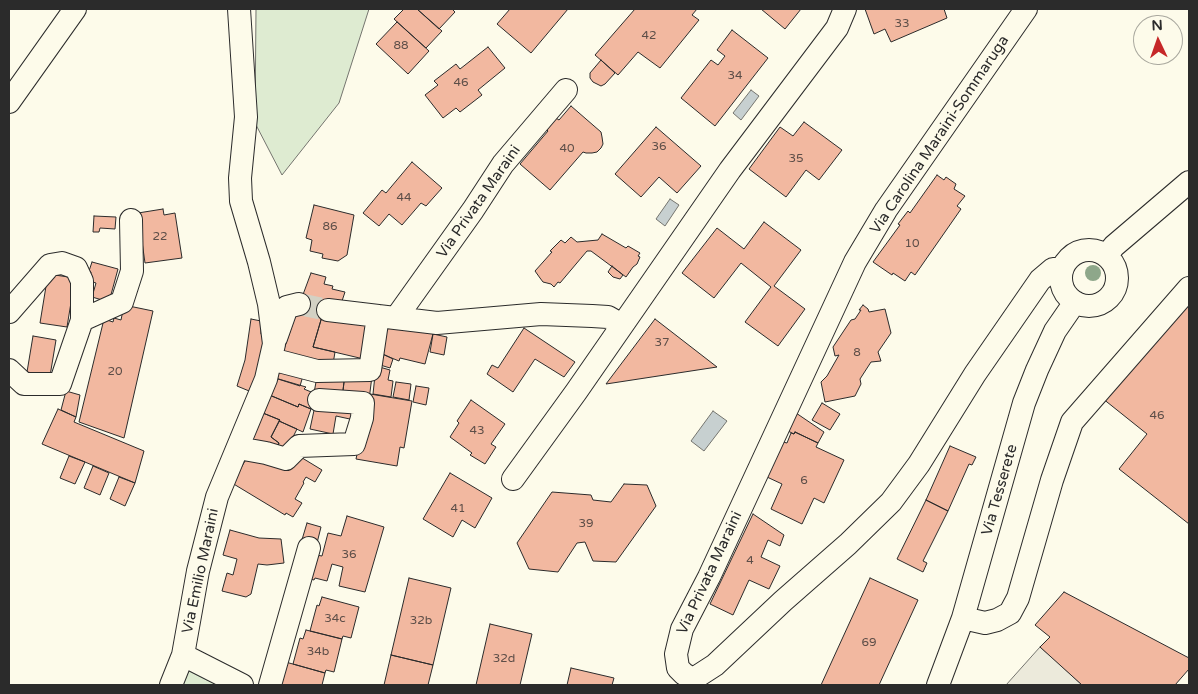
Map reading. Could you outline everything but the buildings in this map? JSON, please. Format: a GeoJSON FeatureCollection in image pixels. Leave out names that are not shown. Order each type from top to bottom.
{"type":"FeatureCollection","features":[{"type":"Feature","properties":{"kind":"street"},"geometry":{"type":"LineString","coordinates":[[9,102],[75,9]]}},
{"type":"Feature","properties":{"kind":"street","name":"Via Emilio Maraini"},"geometry":{"type":"LineString","coordinates":[[239,9],[246,118],[240,178],[240,201],[259,262],[269,304],[272,351]]}},
{"type":"Feature","properties":{"kind":"street"},"geometry":{"type":"LineString","coordinates":[[513,479],[576,392],[730,170],[837,28],[846,9]]}},
{"type":"Feature","properties":{"kind":"street","name":"Via Carolina Maraini-Sommaruga"},"geometry":{"type":"LineString","coordinates":[[855,262],[886,210],[1026,9]]}},
{"type":"Feature","properties":{"kind":"street","name":"Via Privata Maraini"},"geometry":{"type":"LineString","coordinates":[[387,317],[473,210],[502,164],[566,90]]}},
{"type":"Feature","properties":{"kind":"street"},"geometry":{"type":"LineString","coordinates":[[1106,256],[1114,246],[1189,182]]}},
{"type":"Feature","properties":{"kind":"street"},"geometry":{"type":"LineString","coordinates":[[82,320],[122,302],[132,271],[131,220]]}},
{"type":"Feature","properties":{"kind":"street"},"geometry":{"type":"LineString","coordinates":[[1086,250],[1097,251],[1106,256],[1112,262],[1115,270],[1115,286],[1112,293],[1106,300],[1091,306],[1075,302],[1064,291],[1061,284],[1062,269],[1068,260],[1076,253],[1086,250]]}},
{"type":"Feature","properties":{"kind":"street","name":"Via Privata Maraini"},"geometry":{"type":"LineString","coordinates":[[855,262],[709,577],[682,629],[676,654],[678,668],[691,678],[715,666],[776,607],[848,544],[891,502],[919,464],[975,374],[1040,280],[1054,269],[1062,269]]}},
{"type":"Feature","properties":{"kind":"street"},"geometry":{"type":"LineString","coordinates":[[9,312],[50,265],[62,263],[76,268],[82,281],[82,320],[60,384],[24,384],[9,370]]}},
{"type":"Feature","properties":{"kind":"street"},"geometry":{"type":"LineString","coordinates":[[963,618],[985,623],[997,620],[1010,612],[1018,598],[1052,480],[1072,422],[1189,288]]}},
{"type":"Feature","properties":{"kind":"street","name":"Via Tesserete"},"geometry":{"type":"LineString","coordinates":[[938,685],[963,618],[1024,404],[1055,331],[1075,302]]}},
{"type":"Feature","properties":{"kind":"street","name":"Via Emilio Maraini"},"geometry":{"type":"LineString","coordinates":[[171,685],[183,655],[200,562],[217,498],[266,379],[272,351],[293,306]]}},
{"type":"Feature","properties":{"kind":"street"},"geometry":{"type":"LineString","coordinates":[[328,310],[437,323],[550,314],[608,317],[622,325]]}},
{"type":"Feature","properties":{"kind":"street"},"geometry":{"type":"LineString","coordinates":[[272,351],[317,371],[370,370],[387,317]]}},
{"type":"Feature","properties":{"kind":"street"},"geometry":{"type":"LineString","coordinates":[[238,448],[286,458],[299,446],[354,444],[362,418],[363,403],[319,400]]}},
{"type":"Feature","properties":{"kind":"street"},"geometry":{"type":"LineString","coordinates":[[270,685],[309,548]]}},
{"type":"Feature","properties":{"kind":"street"},"geometry":{"type":"LineString","coordinates":[[183,655],[242,685]]}},
{"type":"Feature","properties":{"kind":"green space"},"geometry":{"type":"Polygon","coordinates":[[[256,9],[369,9],[339,103],[282,175],[255,123],[256,9]]]}},
{"type":"Feature","properties":{"kind":"green space"},"geometry":{"type":"Polygon","coordinates":[[[183,655],[242,685],[171,685],[183,655]]]}},
{"type":"Feature","properties":{"kind":"shaded area"},"geometry":{"type":"Polygon","coordinates":[[[751,90],[759,96],[741,120],[733,113],[751,90]]]}},
{"type":"Feature","properties":{"kind":"shaded area"},"geometry":{"type":"Polygon","coordinates":[[[670,199],[679,205],[665,226],[656,219],[670,199]]]}},
{"type":"Feature","properties":{"kind":"shaded area"},"geometry":{"type":"Polygon","coordinates":[[[713,411],[727,421],[704,451],[691,441],[713,411]]]}},
{"type":"Feature","properties":{"kind":"shaded area"},"geometry":{"type":"Polygon","coordinates":[[[1040,647],[1055,660],[1082,685],[1006,685],[1040,647]]]}},
{"type":"Feature","properties":{"kind":"tunnel"},"geometry":{"type":"LineString","coordinates":[[299,304],[328,310]]}}]}
